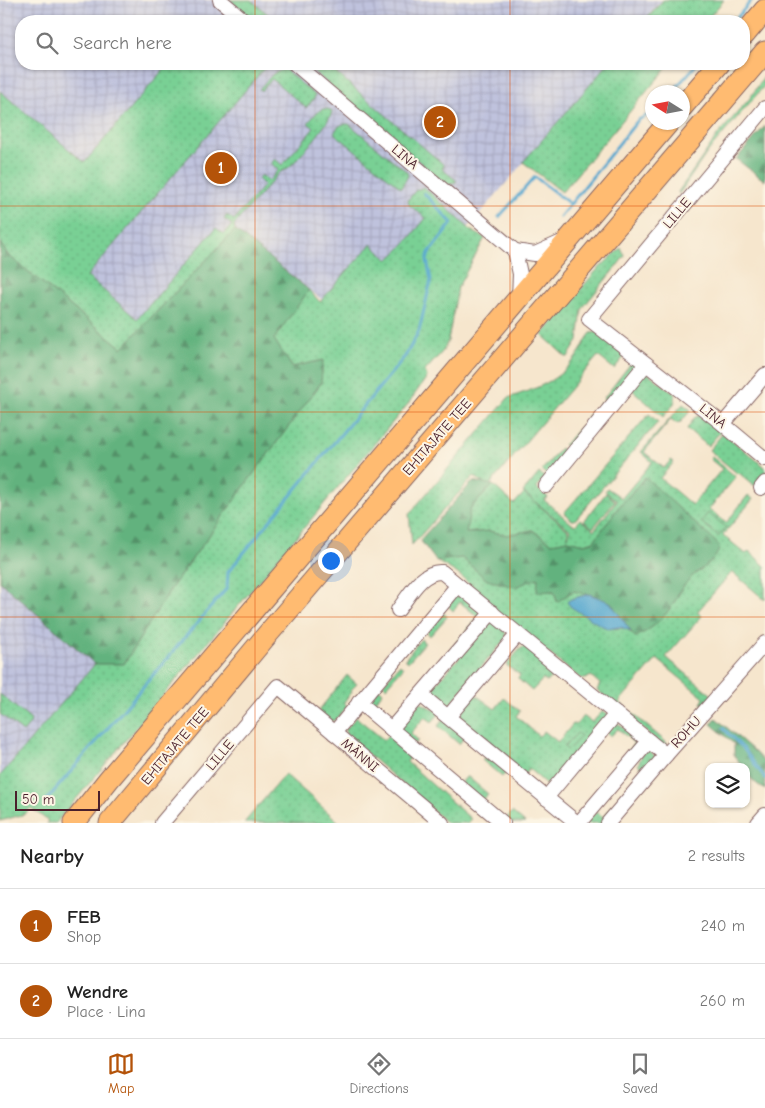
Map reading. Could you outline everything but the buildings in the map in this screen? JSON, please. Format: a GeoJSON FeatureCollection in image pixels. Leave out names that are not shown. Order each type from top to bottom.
{"type":"FeatureCollection","features":[{"type":"Feature","properties":{"kind":"highway"},"geometry":{"type":"LineString","coordinates":[[750,28],[765,10]]}},
{"type":"Feature","properties":{"kind":"highway","name":"EHITAJATE TEE"},"geometry":{"type":"LineString","coordinates":[[750,70],[765,52]]}},
{"type":"Feature","properties":{"kind":"highway"},"geometry":{"type":"LineString","coordinates":[[690,98],[714,70]]}},
{"type":"Feature","properties":{"kind":"highway","name":"EHITAJATE TEE"},"geometry":{"type":"LineString","coordinates":[[110,823],[750,70]]}},
{"type":"Feature","properties":{"kind":"highway","name":"EHITAJATE TEE"},"geometry":{"type":"LineString","coordinates":[[74,823],[109,779],[662,130]]}},
{"type":"Feature","properties":{"kind":"street"},"geometry":{"type":"LineString","coordinates":[[220,0],[238,15]]}},
{"type":"Feature","properties":{"kind":"street","name":"LINA"},"geometry":{"type":"LineString","coordinates":[[302,70],[515,251]]}},
{"type":"Feature","properties":{"kind":"street","name":"LILLE"},"geometry":{"type":"LineString","coordinates":[[589,319],[765,108]]}},
{"type":"Feature","properties":{"kind":"street"},"geometry":{"type":"LineString","coordinates":[[519,297],[520,274],[515,251],[535,254],[570,239]]}},
{"type":"Feature","properties":{"kind":"street","name":"LINA"},"geometry":{"type":"LineString","coordinates":[[589,319],[765,459]]}},
{"type":"Feature","properties":{"kind":"street"},"geometry":{"type":"LineString","coordinates":[[546,486],[646,364]]}},
{"type":"Feature","properties":{"kind":"street"},"geometry":{"type":"LineString","coordinates":[[723,424],[765,375]]}},
{"type":"Feature","properties":{"kind":"street"},"geometry":{"type":"LineString","coordinates":[[398,610],[423,579],[434,571],[442,572],[666,755]]}},
{"type":"Feature","properties":{"kind":"street"},"geometry":{"type":"LineString","coordinates":[[334,733],[458,585]]}},
{"type":"Feature","properties":{"kind":"street"},"geometry":{"type":"LineString","coordinates":[[391,729],[492,612]]}},
{"type":"Feature","properties":{"kind":"street"},"geometry":{"type":"LineString","coordinates":[[448,717],[518,634]]}},
{"type":"Feature","properties":{"kind":"street","name":"ROHU"},"geometry":{"type":"LineString","coordinates":[[608,823],[765,644]]}},
{"type":"Feature","properties":{"kind":"street","name":"LILLE"},"geometry":{"type":"LineString","coordinates":[[162,823],[278,686]]}},
{"type":"Feature","properties":{"kind":"street","name":"MÄNNI"},"geometry":{"type":"LineString","coordinates":[[278,686],[442,823]]}},
{"type":"Feature","properties":{"kind":"street"},"geometry":{"type":"LineString","coordinates":[[421,694],[578,823],[649,741]]}},
{"type":"Feature","properties":{"kind":"street"},"geometry":{"type":"LineString","coordinates":[[359,702],[503,823]]}},
{"type":"Feature","properties":{"kind":"street"},"geometry":{"type":"LineString","coordinates":[[546,798],[616,714]]}},
{"type":"Feature","properties":{"kind":"street"},"geometry":{"type":"LineString","coordinates":[[64,823],[109,779]]}},
{"type":"Feature","properties":{"kind":"street"},"geometry":{"type":"LineString","coordinates":[[758,823],[765,815]]}},
{"type":"Feature","properties":{"kind":"shaded area"},"geometry":{"type":"Polygon","coordinates":[[[0,0],[662,0],[649,15],[15,15],[15,70],[603,70],[372,340],[235,230],[122,348],[8,255],[78,158],[0,91],[0,0]]]}},
{"type":"Feature","properties":{"kind":"shaded area"},"geometry":{"type":"Polygon","coordinates":[[[0,582],[95,664],[0,780],[0,582]]]}},
{"type":"Feature","properties":{"kind":"green space"},"geometry":{"type":"Polygon","coordinates":[[[230,0],[251,0],[269,15],[248,15],[230,0]]]}},
{"type":"Feature","properties":{"kind":"green space"},"geometry":{"type":"Polygon","coordinates":[[[663,0],[724,0],[711,15],[650,15],[663,0]]]}},
{"type":"Feature","properties":{"kind":"green space"},"geometry":{"type":"Polygon","coordinates":[[[163,70],[263,70],[87,276],[137,319],[216,228],[224,234],[232,225],[224,219],[227,215],[234,220],[264,185],[258,179],[261,175],[269,181],[278,170],[271,163],[275,159],[282,165],[314,128],[308,123],[316,114],[325,109],[332,111],[327,123],[314,140],[287,169],[279,173],[234,225],[235,230],[122,348],[8,255],[0,243],[0,91],[85,162],[163,70]]]}},
{"type":"Feature","properties":{"kind":"green space"},"geometry":{"type":"Polygon","coordinates":[[[285,70],[315,95],[314,99],[306,108],[272,79],[261,91],[259,89],[273,74],[285,70]]]}},
{"type":"Feature","properties":{"kind":"green space"},"geometry":{"type":"Polygon","coordinates":[[[312,70],[333,70],[444,165],[442,169],[457,181],[449,185],[444,183],[312,70]]]}},
{"type":"Feature","properties":{"kind":"green space"},"geometry":{"type":"Polygon","coordinates":[[[603,70],[665,70],[652,85],[645,85],[645,94],[562,192],[523,162],[603,70]]]}},
{"type":"Feature","properties":{"kind":"green space"},"geometry":{"type":"Polygon","coordinates":[[[765,75],[765,85],[707,153],[679,194],[678,192],[717,136],[750,98],[765,75]]]}},
{"type":"Feature","properties":{"kind":"green space"},"geometry":{"type":"Polygon","coordinates":[[[343,124],[349,124],[407,172],[408,176],[401,188],[334,133],[343,124]]]}},
{"type":"Feature","properties":{"kind":"green space"},"geometry":{"type":"Polygon","coordinates":[[[765,126],[765,181],[736,159],[765,126]]]}},
{"type":"Feature","properties":{"kind":"green space"},"geometry":{"type":"Polygon","coordinates":[[[424,187],[472,231],[485,238],[458,287],[448,341],[443,351],[425,371],[427,377],[408,404],[56,823],[46,823],[48,821],[31,808],[25,814],[0,821],[0,776],[95,664],[36,613],[179,439],[124,664],[170,590],[321,383],[292,367],[273,339],[309,290],[320,302],[371,244],[388,260],[404,245],[426,218],[409,205],[408,200],[416,190],[424,187]]]}},
{"type":"Feature","properties":{"kind":"green space"},"geometry":{"type":"Polygon","coordinates":[[[235,230],[309,290],[274,339],[292,367],[323,360],[321,383],[170,590],[124,664],[95,664],[0,582],[0,243],[8,255],[122,348],[235,230]]]}},
{"type":"Feature","properties":{"kind":"green space"},"geometry":{"type":"Polygon","coordinates":[[[621,248],[625,256],[582,310],[578,341],[568,357],[566,357],[542,335],[596,271],[621,248]]]}},
{"type":"Feature","properties":{"kind":"green space"},"geometry":{"type":"Polygon","coordinates":[[[598,332],[623,354],[624,357],[614,369],[598,356],[488,487],[474,476],[412,545],[409,514],[508,398],[538,387],[554,378],[570,365],[591,333],[598,332]]]}},
{"type":"Feature","properties":{"kind":"green space"},"geometry":{"type":"Polygon","coordinates":[[[631,363],[637,363],[638,369],[608,403],[603,399],[631,363]]]}},
{"type":"Feature","properties":{"kind":"green space"},"geometry":{"type":"Polygon","coordinates":[[[645,371],[674,393],[674,403],[663,417],[629,387],[645,371]]]}},
{"type":"Feature","properties":{"kind":"green space"},"geometry":{"type":"Polygon","coordinates":[[[601,402],[606,406],[589,426],[584,421],[601,402]]]}},
{"type":"Feature","properties":{"kind":"green space"},"geometry":{"type":"Polygon","coordinates":[[[683,404],[691,410],[681,422],[676,423],[671,419],[644,452],[664,468],[671,460],[674,462],[660,478],[692,505],[722,469],[710,459],[712,457],[736,477],[709,509],[726,523],[748,495],[753,499],[723,535],[746,554],[749,551],[765,566],[765,600],[732,572],[697,612],[702,616],[666,657],[713,696],[708,702],[701,704],[704,698],[657,659],[619,702],[666,742],[666,749],[597,690],[600,684],[591,676],[581,679],[481,600],[462,577],[436,561],[462,558],[487,580],[539,578],[537,592],[554,591],[557,601],[573,591],[589,594],[571,599],[595,622],[610,628],[628,630],[635,637],[647,631],[667,612],[689,579],[702,569],[645,477],[618,508],[594,541],[584,544],[568,540],[552,543],[532,530],[507,535],[489,531],[465,533],[470,509],[493,485],[514,504],[524,493],[568,530],[568,537],[570,530],[523,492],[539,473],[545,478],[536,488],[548,497],[544,500],[572,524],[576,525],[580,519],[594,530],[617,501],[605,491],[607,488],[622,498],[652,462],[641,452],[683,404]]]}},
{"type":"Feature","properties":{"kind":"green space"},"geometry":{"type":"Polygon","coordinates":[[[649,414],[658,422],[575,520],[572,520],[564,513],[649,414]]]}},
{"type":"Feature","properties":{"kind":"green space"},"geometry":{"type":"Polygon","coordinates":[[[700,415],[721,431],[708,446],[687,429],[694,418],[700,415]]]}},
{"type":"Feature","properties":{"kind":"green space"},"geometry":{"type":"Polygon","coordinates":[[[581,426],[585,430],[569,449],[564,445],[581,426]]]}},
{"type":"Feature","properties":{"kind":"green space"},"geometry":{"type":"Polygon","coordinates":[[[723,433],[765,467],[765,479],[757,485],[753,485],[709,450],[723,433]]]}},
{"type":"Feature","properties":{"kind":"green space"},"geometry":{"type":"Polygon","coordinates":[[[561,448],[567,453],[547,475],[542,470],[561,448]]]}},
{"type":"Feature","properties":{"kind":"green space"},"geometry":{"type":"Polygon","coordinates":[[[645,477],[720,546],[715,557],[685,584],[662,618],[647,631],[635,637],[623,621],[592,595],[573,591],[557,602],[554,591],[537,592],[538,578],[515,587],[487,580],[462,558],[436,561],[420,540],[473,481],[493,485],[470,509],[466,533],[489,531],[507,535],[532,530],[552,543],[568,540],[584,544],[593,542],[618,508],[645,477]]]}},
{"type":"Feature","properties":{"kind":"green space"},"geometry":{"type":"Polygon","coordinates":[[[606,493],[615,501],[593,528],[584,521],[606,493]]]}},
{"type":"Feature","properties":{"kind":"green space"},"geometry":{"type":"Polygon","coordinates":[[[708,513],[726,527],[719,536],[701,522],[708,513]]]}},
{"type":"Feature","properties":{"kind":"green space"},"geometry":{"type":"Polygon","coordinates":[[[461,596],[483,613],[392,723],[370,703],[370,699],[379,688],[383,692],[376,701],[393,716],[478,617],[460,602],[453,611],[448,606],[455,597],[461,596]]]}},
{"type":"Feature","properties":{"kind":"green space"},"geometry":{"type":"Polygon","coordinates":[[[444,613],[447,617],[430,636],[427,632],[444,613]]]}},
{"type":"Feature","properties":{"kind":"green space"},"geometry":{"type":"Polygon","coordinates":[[[491,622],[495,622],[505,630],[506,638],[447,708],[430,698],[431,689],[491,622]]]}},
{"type":"Feature","properties":{"kind":"green space"},"geometry":{"type":"Polygon","coordinates":[[[421,639],[425,643],[408,662],[405,659],[421,639]]]}},
{"type":"Feature","properties":{"kind":"green space"},"geometry":{"type":"Polygon","coordinates":[[[525,646],[556,671],[547,682],[543,679],[532,691],[518,679],[520,675],[506,665],[525,646]]]}},
{"type":"Feature","properties":{"kind":"green space"},"geometry":{"type":"Polygon","coordinates":[[[400,664],[403,668],[386,687],[383,684],[400,664]]]}},
{"type":"Feature","properties":{"kind":"green space"},"geometry":{"type":"Polygon","coordinates":[[[347,675],[357,684],[344,702],[347,707],[335,720],[328,722],[319,715],[319,710],[347,675]]]}},
{"type":"Feature","properties":{"kind":"green space"},"geometry":{"type":"Polygon","coordinates":[[[472,692],[495,709],[504,698],[520,711],[516,716],[539,736],[544,731],[558,742],[573,724],[576,725],[583,716],[592,722],[603,711],[610,715],[543,791],[547,785],[529,769],[524,775],[458,720],[456,711],[472,692]]]}},
{"type":"Feature","properties":{"kind":"green space"},"geometry":{"type":"Polygon","coordinates":[[[0,694],[31,720],[23,732],[0,714],[0,694]]]}},
{"type":"Feature","properties":{"kind":"green space"},"geometry":{"type":"Polygon","coordinates":[[[420,702],[440,713],[432,722],[425,717],[411,733],[418,740],[415,744],[397,729],[420,702]]]}},
{"type":"Feature","properties":{"kind":"green space"},"geometry":{"type":"Polygon","coordinates":[[[356,717],[384,740],[391,732],[411,753],[407,762],[471,819],[467,823],[447,823],[346,735],[345,730],[356,717]]]}},
{"type":"Feature","properties":{"kind":"green space"},"geometry":{"type":"Polygon","coordinates":[[[444,718],[466,735],[459,744],[438,726],[444,718]]]}},
{"type":"Feature","properties":{"kind":"green space"},"geometry":{"type":"Polygon","coordinates":[[[716,718],[765,763],[765,790],[750,778],[750,763],[740,763],[734,755],[734,744],[711,724],[716,718]]]}},
{"type":"Feature","properties":{"kind":"green space"},"geometry":{"type":"Polygon","coordinates":[[[616,722],[639,740],[640,744],[633,755],[628,751],[634,743],[618,729],[611,736],[607,733],[616,722]]]}},
{"type":"Feature","properties":{"kind":"green space"},"geometry":{"type":"Polygon","coordinates":[[[577,733],[581,736],[568,750],[564,747],[577,733]]]}},
{"type":"Feature","properties":{"kind":"green space"},"geometry":{"type":"Polygon","coordinates":[[[644,751],[650,751],[656,757],[603,823],[584,823],[598,812],[603,817],[643,770],[638,764],[644,751]]]}},
{"type":"Feature","properties":{"kind":"green space"},"geometry":{"type":"Polygon","coordinates":[[[487,754],[507,772],[502,777],[482,760],[487,754]]]}},
{"type":"Feature","properties":{"kind":"green space"},"geometry":{"type":"Polygon","coordinates":[[[285,774],[340,823],[244,823],[285,774]]]}},
{"type":"Feature","properties":{"kind":"green space"},"geometry":{"type":"Polygon","coordinates":[[[467,776],[488,794],[483,800],[461,783],[467,776]]]}},
{"type":"Feature","properties":{"kind":"green space"},"geometry":{"type":"Polygon","coordinates":[[[531,789],[551,807],[546,812],[526,795],[531,789]]]}},
{"type":"Feature","properties":{"kind":"green space"},"geometry":{"type":"Polygon","coordinates":[[[512,812],[525,823],[508,823],[505,820],[512,812]]]}},
{"type":"Feature","properties":{"kind":"water"},"geometry":{"type":"Polygon","coordinates":[[[589,594],[610,602],[631,631],[620,627],[609,629],[600,625],[571,607],[567,602],[589,594]]]}},
{"type":"Feature","properties":{"kind":"waterway"},"geometry":{"type":"LineString","coordinates":[[739,15],[752,0]]}},
{"type":"Feature","properties":{"kind":"waterway"},"geometry":{"type":"LineString","coordinates":[[678,85],[692,70]]}},
{"type":"Feature","properties":{"kind":"waterway"},"geometry":{"type":"LineString","coordinates":[[560,217],[638,120],[645,116]]}},
{"type":"Feature","properties":{"kind":"waterway"},"geometry":{"type":"LineString","coordinates":[[499,217],[535,177],[570,204]]}},
{"type":"Feature","properties":{"kind":"waterway"},"geometry":{"type":"LineString","coordinates":[[45,802],[227,588],[228,572],[406,355],[419,331],[431,280],[427,260],[429,253],[452,223],[424,193]]}},
{"type":"Feature","properties":{"kind":"waterway"},"geometry":{"type":"LineString","coordinates":[[723,728],[743,748],[765,778]]}},
{"type":"Feature","properties":{"kind":"place","name":"Wendre"},"geometry":{"type":"Point","coordinates":[440,122]}},
{"type":"Feature","properties":{"kind":"place","name":"FEB"},"geometry":{"type":"Point","coordinates":[221,168]}}]}
